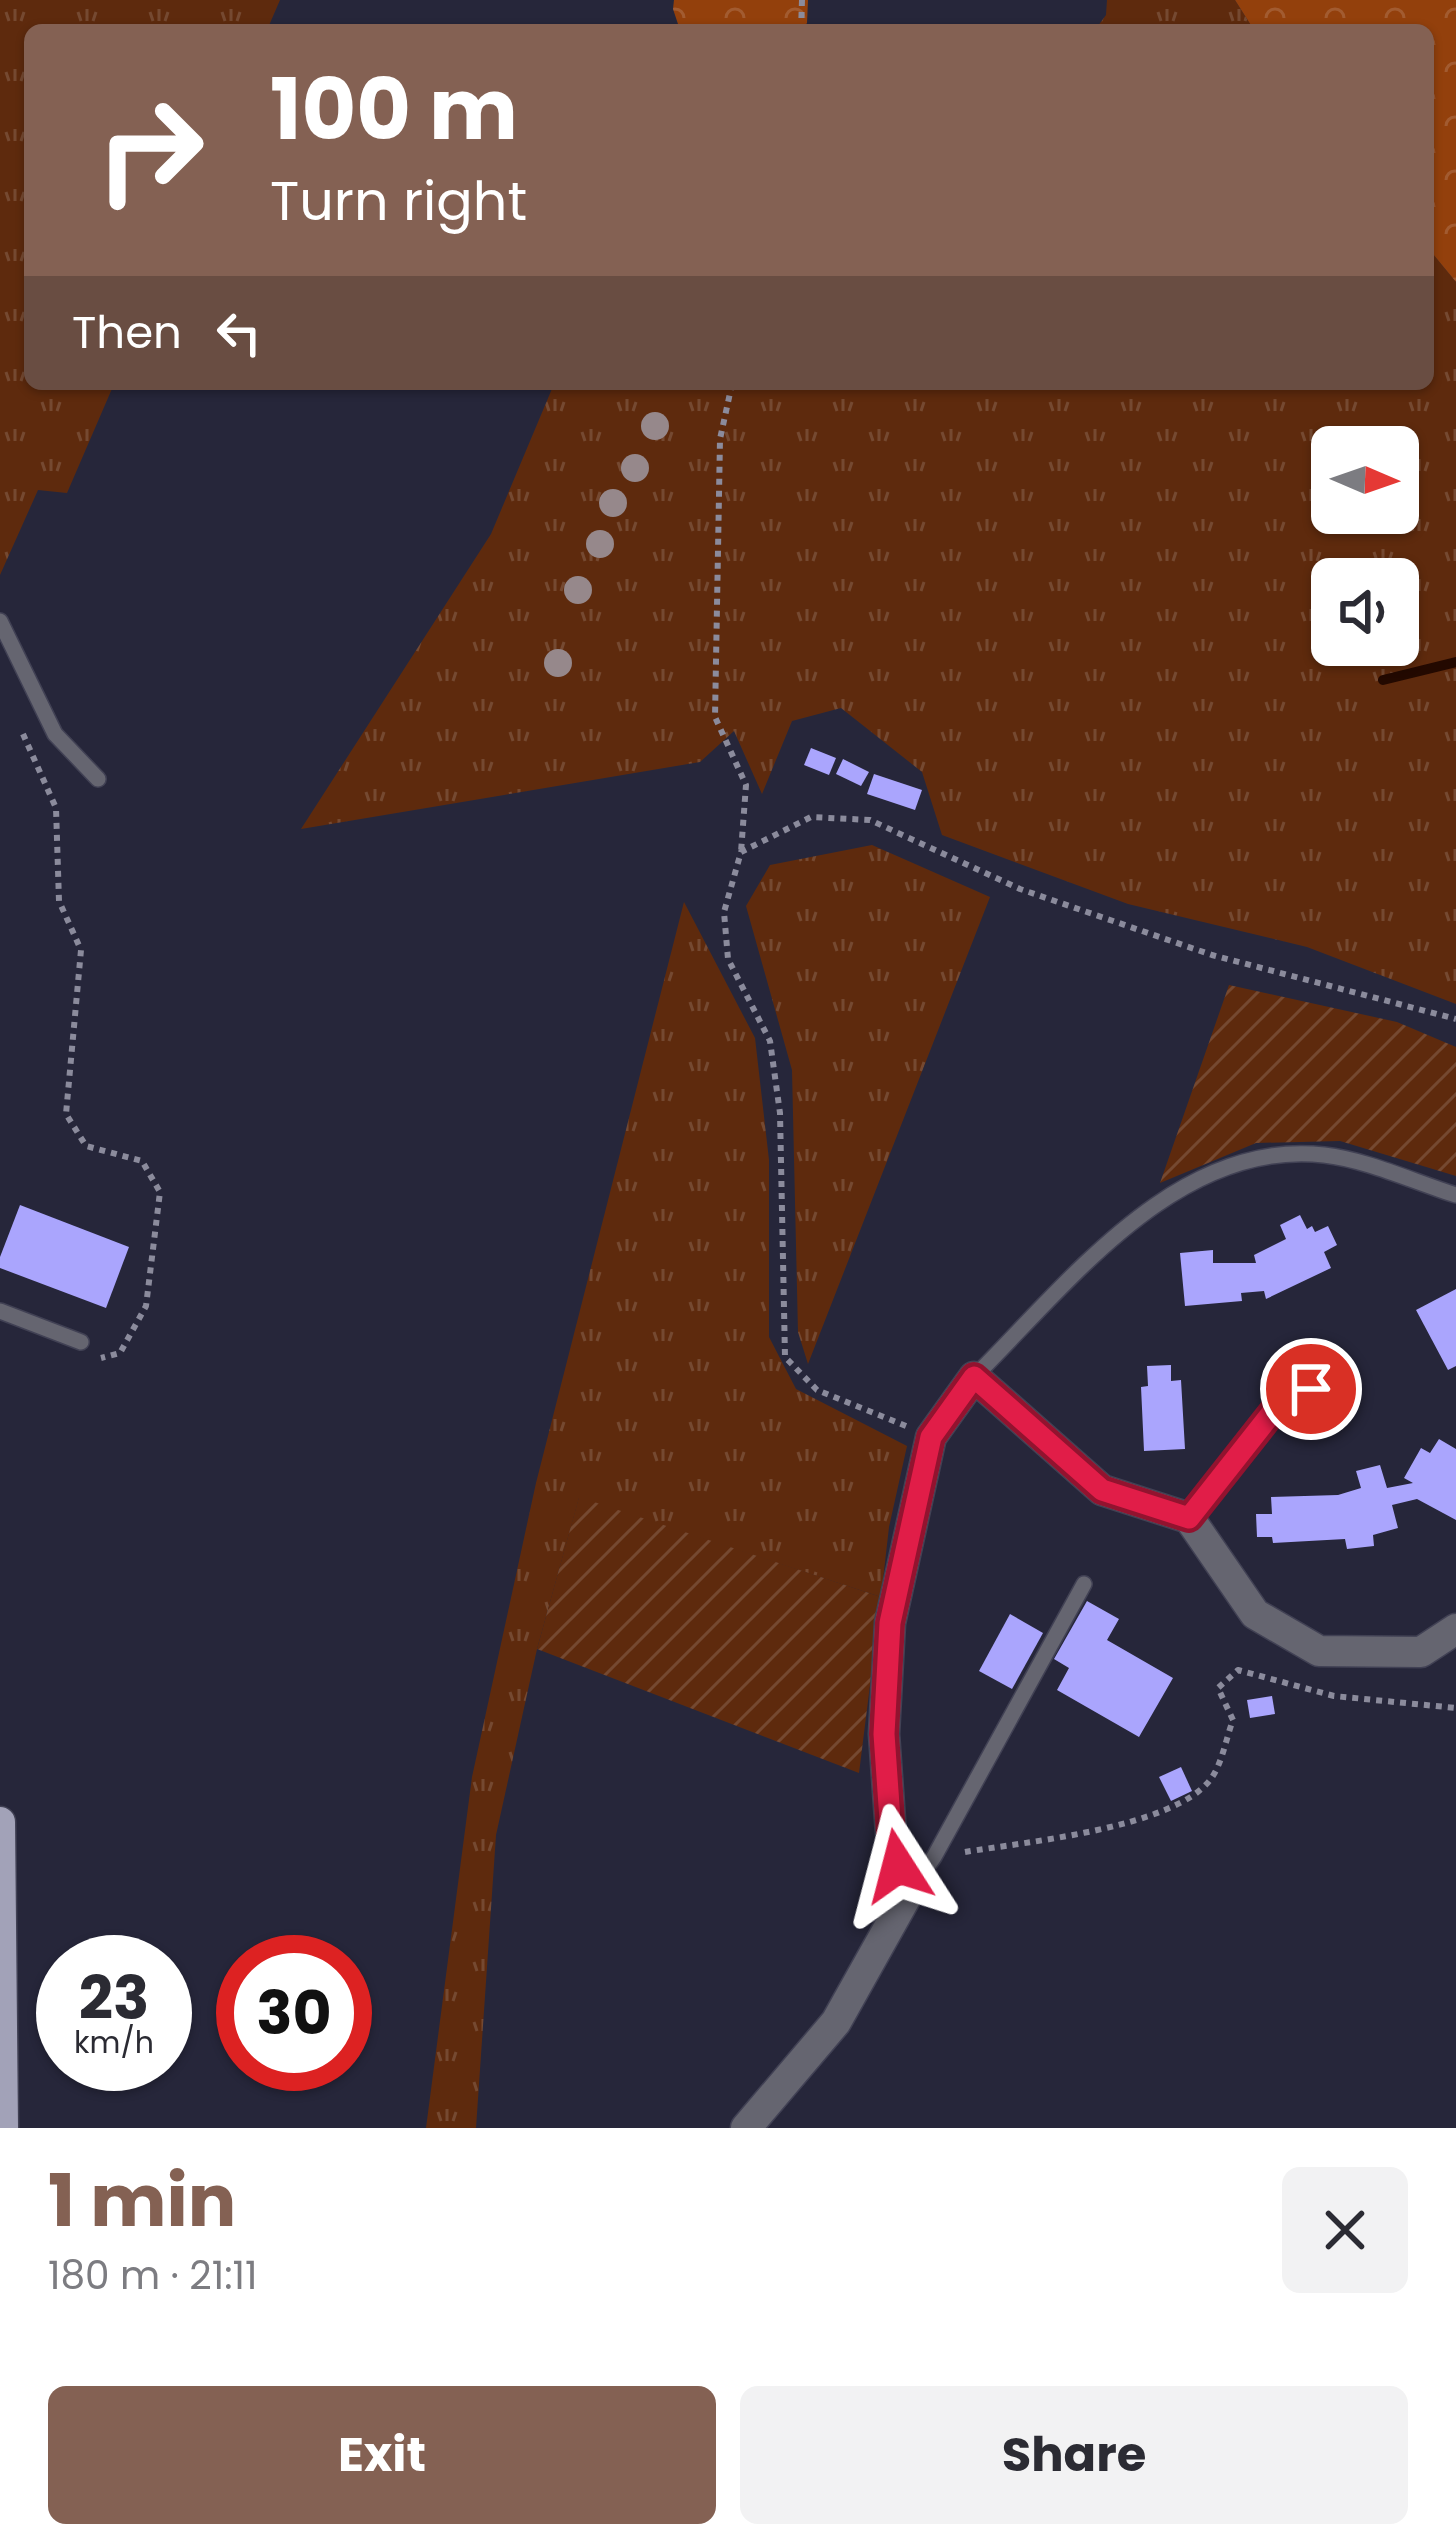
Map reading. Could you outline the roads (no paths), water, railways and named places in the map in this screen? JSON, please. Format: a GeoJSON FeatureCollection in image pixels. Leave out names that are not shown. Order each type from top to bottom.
{"type":"FeatureCollection","features":[{"type":"Feature","properties":{"kind":"main road"},"geometry":{"type":"LineString","coordinates":[[0,1822],[3,2128]]}},
{"type":"Feature","properties":{"kind":"street"},"geometry":{"type":"LineString","coordinates":[[746,2128],[836,2022],[906,1897],[891,1834],[884,1734],[890,1623],[931,1437],[974,1377],[1102,1490],[1189,1518],[1256,1615],[1318,1651],[1421,1652],[1456,1629]]}},
{"type":"Feature","properties":{"kind":"lane"},"geometry":{"type":"LineString","coordinates":[[0,621],[55,734],[98,779]]}},
{"type":"Feature","properties":{"kind":"lane"},"geometry":{"type":"LineString","coordinates":[[974,1377],[1141,1212],[1204,1177],[1272,1154],[1327,1155],[1456,1195]]}},
{"type":"Feature","properties":{"kind":"lane"},"geometry":{"type":"LineString","coordinates":[[0,1311],[81,1342]]}},
{"type":"Feature","properties":{"kind":"lane"},"geometry":{"type":"LineString","coordinates":[[1189,1518],[1282,1400],[1340,1378]]}},
{"type":"Feature","properties":{"kind":"lane"},"geometry":{"type":"LineString","coordinates":[[906,1897],[934,1857],[1084,1584]]}},
{"type":"Feature","properties":{"kind":"waterway"},"geometry":{"type":"LineString","coordinates":[[1383,680],[1456,662]]}}]}
